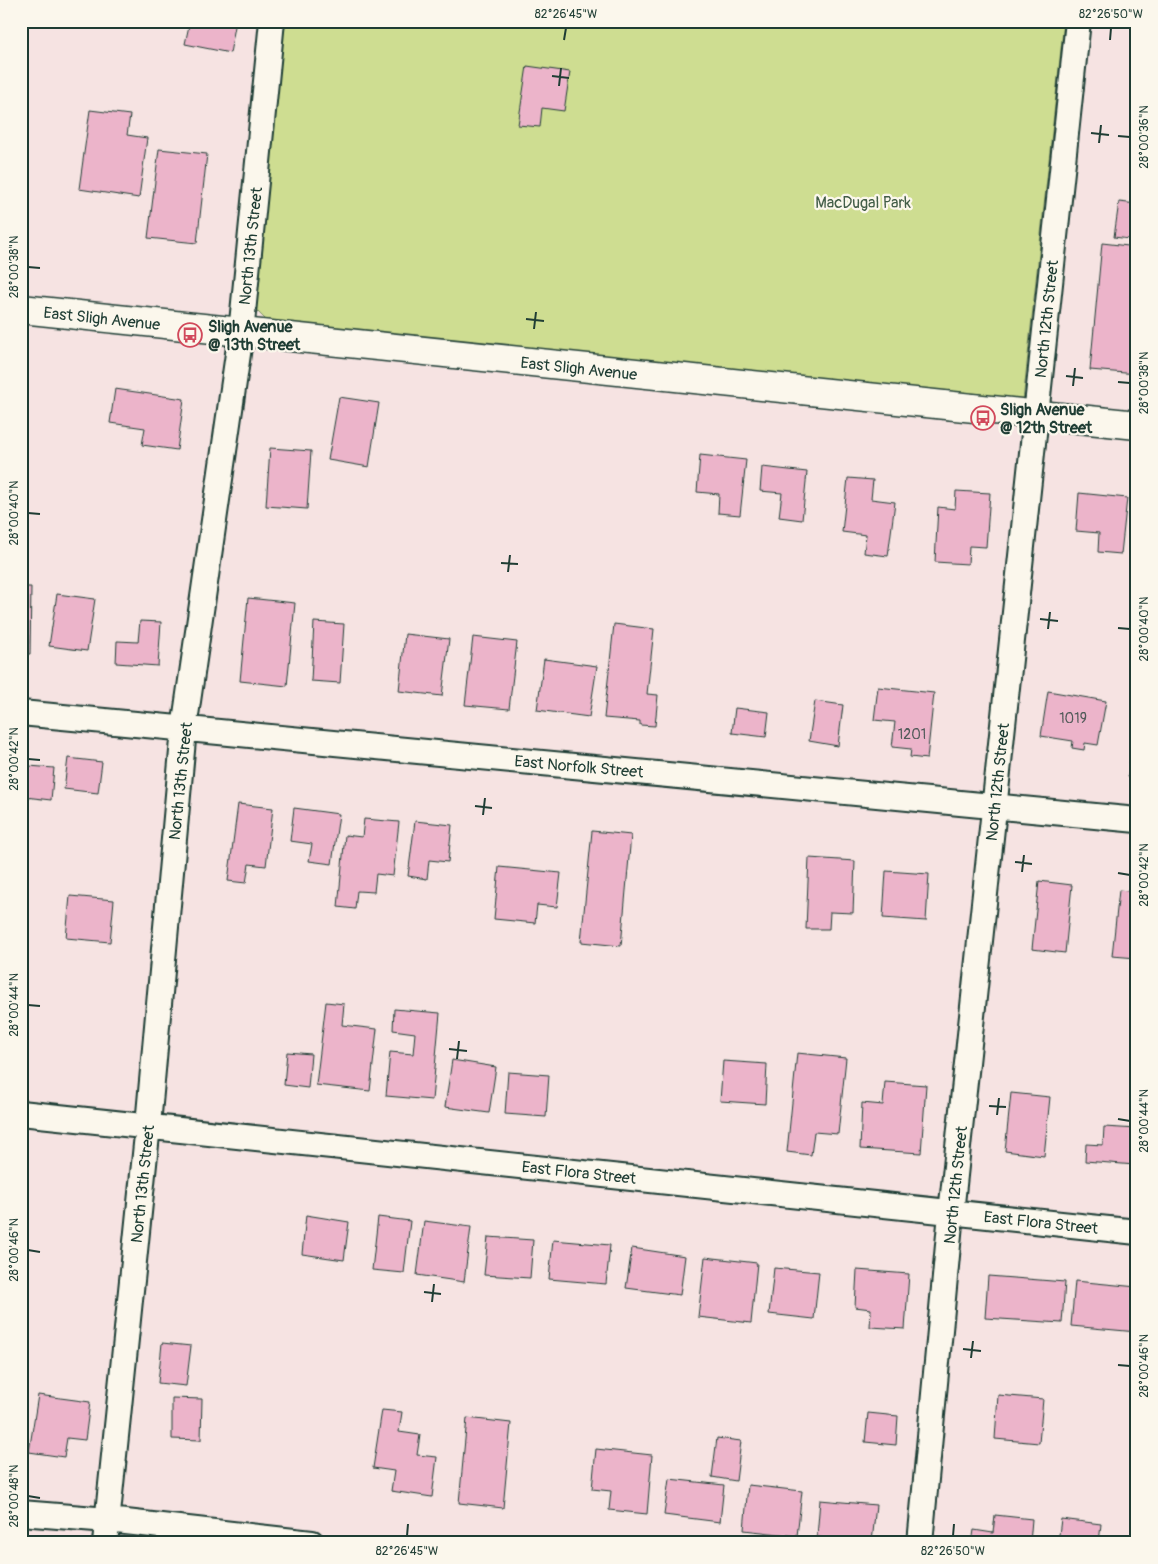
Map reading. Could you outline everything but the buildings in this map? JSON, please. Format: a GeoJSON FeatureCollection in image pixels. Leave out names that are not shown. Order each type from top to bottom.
{"type":"FeatureCollection","features":[{"type":"Feature","properties":{"kind":"street","name":"North 13th Street"},"geometry":{"type":"LineString","coordinates":[[106,1531],[148,1125],[184,729],[241,333],[272,21]]}},
{"type":"Feature","properties":{"kind":"street","name":"North 12th Street"},"geometry":{"type":"LineString","coordinates":[[920,1543],[952,1213],[1078,21]]}},
{"type":"Feature","properties":{"kind":"street","name":"East Sligh Avenue"},"geometry":{"type":"LineString","coordinates":[[21,309],[1137,425]]}},
{"type":"Feature","properties":{"kind":"street","name":"East Norfolk Street"},"geometry":{"type":"LineString","coordinates":[[21,713],[1137,820]]}},
{"type":"Feature","properties":{"kind":"street","name":"East Flora Street"},"geometry":{"type":"LineString","coordinates":[[21,1113],[148,1125],[1137,1232]]}},
{"type":"Feature","properties":{"kind":"street"},"geometry":{"type":"LineString","coordinates":[[21,1513],[106,1531],[312,1543]]}},
{"type":"Feature","properties":{"kind":"green space","name":"MacDugal Park"},"geometry":{"type":"Polygon","coordinates":[[[281,21],[1064,21],[1023,401],[266,320],[251,305],[281,21]]]}},
{"type":"Feature","properties":{"kind":"place","name":"Sligh Avenue @ 13th Street"},"geometry":{"type":"Point","coordinates":[190,335]}},
{"type":"Feature","properties":{"kind":"place","name":"Sligh Avenue @ 12th Street"},"geometry":{"type":"Point","coordinates":[983,418]}}]}
